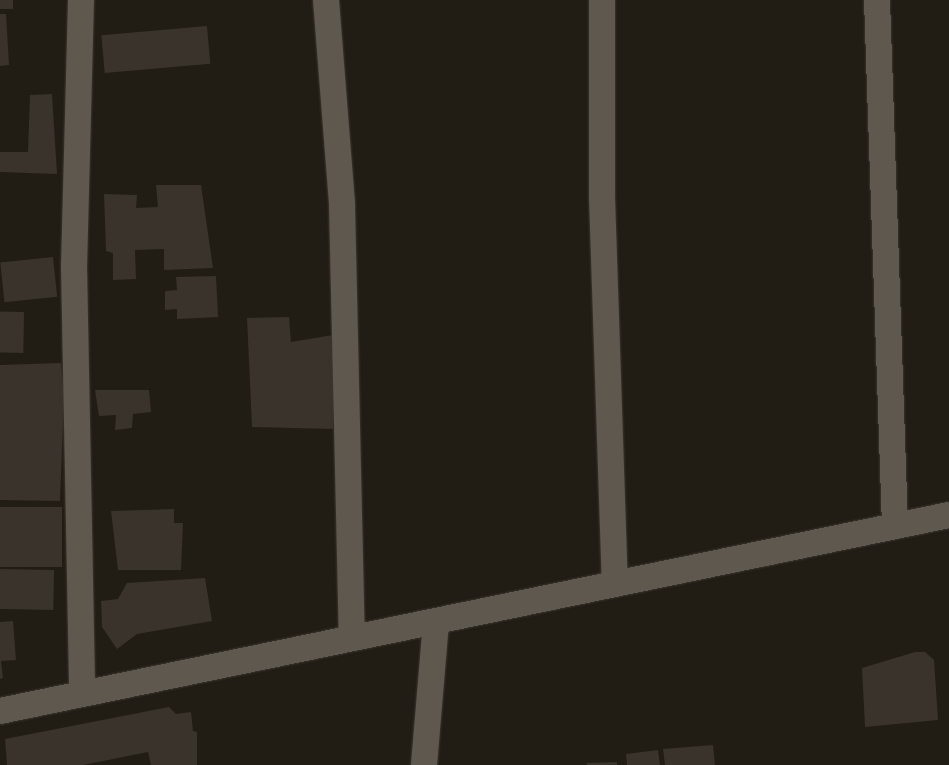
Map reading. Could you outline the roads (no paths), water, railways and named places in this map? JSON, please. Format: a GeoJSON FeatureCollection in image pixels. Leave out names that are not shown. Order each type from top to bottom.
{"type":"FeatureCollection","features":[{"type":"Feature","properties":{"kind":"street"},"geometry":{"type":"LineString","coordinates":[[81,0],[74,266],[82,693]]}},
{"type":"Feature","properties":{"kind":"street"},"geometry":{"type":"LineString","coordinates":[[326,0],[342,205],[352,638]]}},
{"type":"Feature","properties":{"kind":"street"},"geometry":{"type":"LineString","coordinates":[[602,0],[602,197],[615,584]]}},
{"type":"Feature","properties":{"kind":"street"},"geometry":{"type":"LineString","coordinates":[[877,0],[895,526]]}},
{"type":"Feature","properties":{"kind":"street"},"geometry":{"type":"LineString","coordinates":[[0,711],[949,515]]}},
{"type":"Feature","properties":{"kind":"street"},"geometry":{"type":"LineString","coordinates":[[424,765],[436,620]]}}]}
